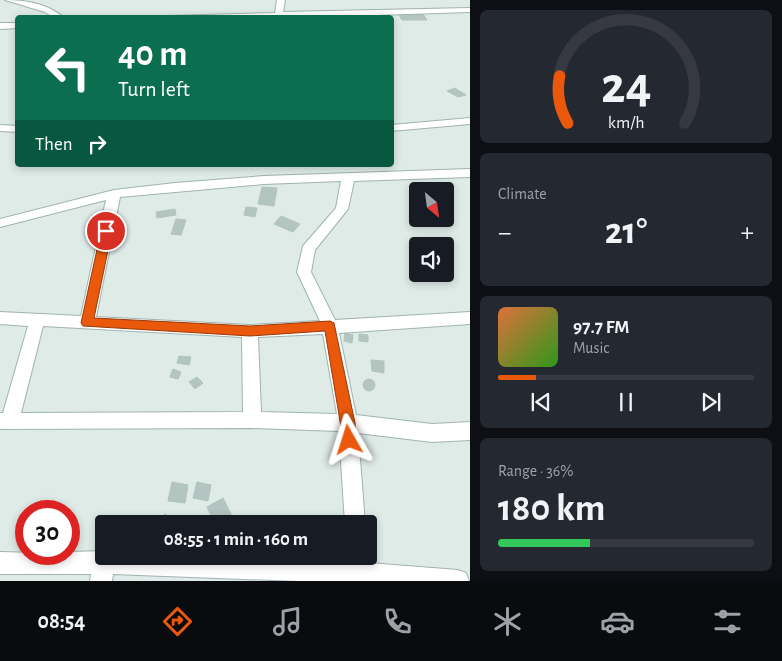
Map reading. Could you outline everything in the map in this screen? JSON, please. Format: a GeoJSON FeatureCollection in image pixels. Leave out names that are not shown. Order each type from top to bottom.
{"type":"FeatureCollection","features":[{"type":"Feature","properties":{"kind":"street"},"geometry":{"type":"LineString","coordinates":[[14,0],[48,10],[56,15]]}},
{"type":"Feature","properties":{"kind":"street"},"geometry":{"type":"LineString","coordinates":[[279,15],[281,0]]}},
{"type":"Feature","properties":{"kind":"street"},"geometry":{"type":"LineString","coordinates":[[460,0],[470,8]]}},
{"type":"Feature","properties":{"kind":"street"},"geometry":{"type":"LineString","coordinates":[[303,15],[470,8]]}},
{"type":"Feature","properties":{"kind":"street"},"geometry":{"type":"LineString","coordinates":[[0,26],[15,25]]}},
{"type":"Feature","properties":{"kind":"street"},"geometry":{"type":"LineString","coordinates":[[394,128],[470,121]]}},
{"type":"Feature","properties":{"kind":"street"},"geometry":{"type":"LineString","coordinates":[[0,128],[15,129]]}},
{"type":"Feature","properties":{"kind":"street"},"geometry":{"type":"LineString","coordinates":[[0,223],[114,194],[175,187],[264,180],[470,174]]}},
{"type":"Feature","properties":{"kind":"street"},"geometry":{"type":"LineString","coordinates":[[348,178],[342,209],[308,249],[304,272],[330,326],[348,423],[354,515]]}},
{"type":"Feature","properties":{"kind":"street"},"geometry":{"type":"LineString","coordinates":[[87,323],[114,194]]}},
{"type":"Feature","properties":{"kind":"street"},"geometry":{"type":"LineString","coordinates":[[0,318],[250,331],[430,322],[470,318]]}},
{"type":"Feature","properties":{"kind":"street"},"geometry":{"type":"LineString","coordinates":[[37,320],[5,420],[252,420],[348,423],[432,433],[470,431]]}},
{"type":"Feature","properties":{"kind":"street"},"geometry":{"type":"LineString","coordinates":[[250,331],[252,420]]}},
{"type":"Feature","properties":{"kind":"street"},"geometry":{"type":"LineString","coordinates":[[0,563],[103,572],[359,570],[458,581]]}},
{"type":"Feature","properties":{"kind":"building"},"geometry":{"type":"Polygon","coordinates":[[[423,14],[427,20],[402,20],[399,15],[423,14]]]}},
{"type":"Feature","properties":{"kind":"building"},"geometry":{"type":"Polygon","coordinates":[[[455,88],[466,95],[458,97],[447,91],[455,88]]]}},
{"type":"Feature","properties":{"kind":"building"},"geometry":{"type":"Polygon","coordinates":[[[262,187],[277,188],[274,206],[258,204],[262,187]]]}},
{"type":"Feature","properties":{"kind":"building"},"geometry":{"type":"Polygon","coordinates":[[[246,207],[257,208],[255,217],[244,215],[246,207]]]}},
{"type":"Feature","properties":{"kind":"building"},"geometry":{"type":"Polygon","coordinates":[[[175,209],[176,215],[157,218],[156,212],[175,209]]]}},
{"type":"Feature","properties":{"kind":"building"},"geometry":{"type":"Polygon","coordinates":[[[281,216],[300,224],[293,232],[274,224],[281,216]]]}},
{"type":"Feature","properties":{"kind":"building"},"geometry":{"type":"Polygon","coordinates":[[[176,219],[186,220],[181,235],[171,234],[176,219]]]}},
{"type":"Feature","properties":{"kind":"building"},"geometry":{"type":"Polygon","coordinates":[[[345,333],[353,335],[352,343],[344,341],[345,333]]]}},
{"type":"Feature","properties":{"kind":"building"},"geometry":{"type":"Polygon","coordinates":[[[359,334],[368,335],[368,342],[359,341],[359,334]]]}},
{"type":"Feature","properties":{"kind":"building"},"geometry":{"type":"Polygon","coordinates":[[[179,356],[191,357],[189,365],[177,363],[179,356]]]}},
{"type":"Feature","properties":{"kind":"building"},"geometry":{"type":"Polygon","coordinates":[[[371,360],[384,361],[384,373],[372,371],[371,360]]]}},
{"type":"Feature","properties":{"kind":"building"},"geometry":{"type":"Polygon","coordinates":[[[173,369],[181,372],[178,379],[170,377],[173,369]]]}},
{"type":"Feature","properties":{"kind":"building"},"geometry":{"type":"Polygon","coordinates":[[[197,377],[203,383],[195,389],[189,382],[197,377]]]}},
{"type":"Feature","properties":{"kind":"building"},"geometry":{"type":"Polygon","coordinates":[[[367,379],[371,379],[375,385],[371,391],[367,391],[363,387],[363,383],[367,379]]]}},
{"type":"Feature","properties":{"kind":"building"},"geometry":{"type":"Polygon","coordinates":[[[172,482],[188,485],[185,503],[168,501],[172,482]]]}},
{"type":"Feature","properties":{"kind":"building"},"geometry":{"type":"Polygon","coordinates":[[[197,482],[211,485],[208,501],[193,498],[197,482]]]}},
{"type":"Feature","properties":{"kind":"building"},"geometry":{"type":"Polygon","coordinates":[[[223,498],[232,515],[211,515],[207,507],[223,498]]]}},
{"type":"Feature","properties":{"kind":"route"},"geometry":{"type":"LineString","coordinates":[[106,231],[87,323],[250,331],[330,326],[348,423],[349,440]]}}]}
